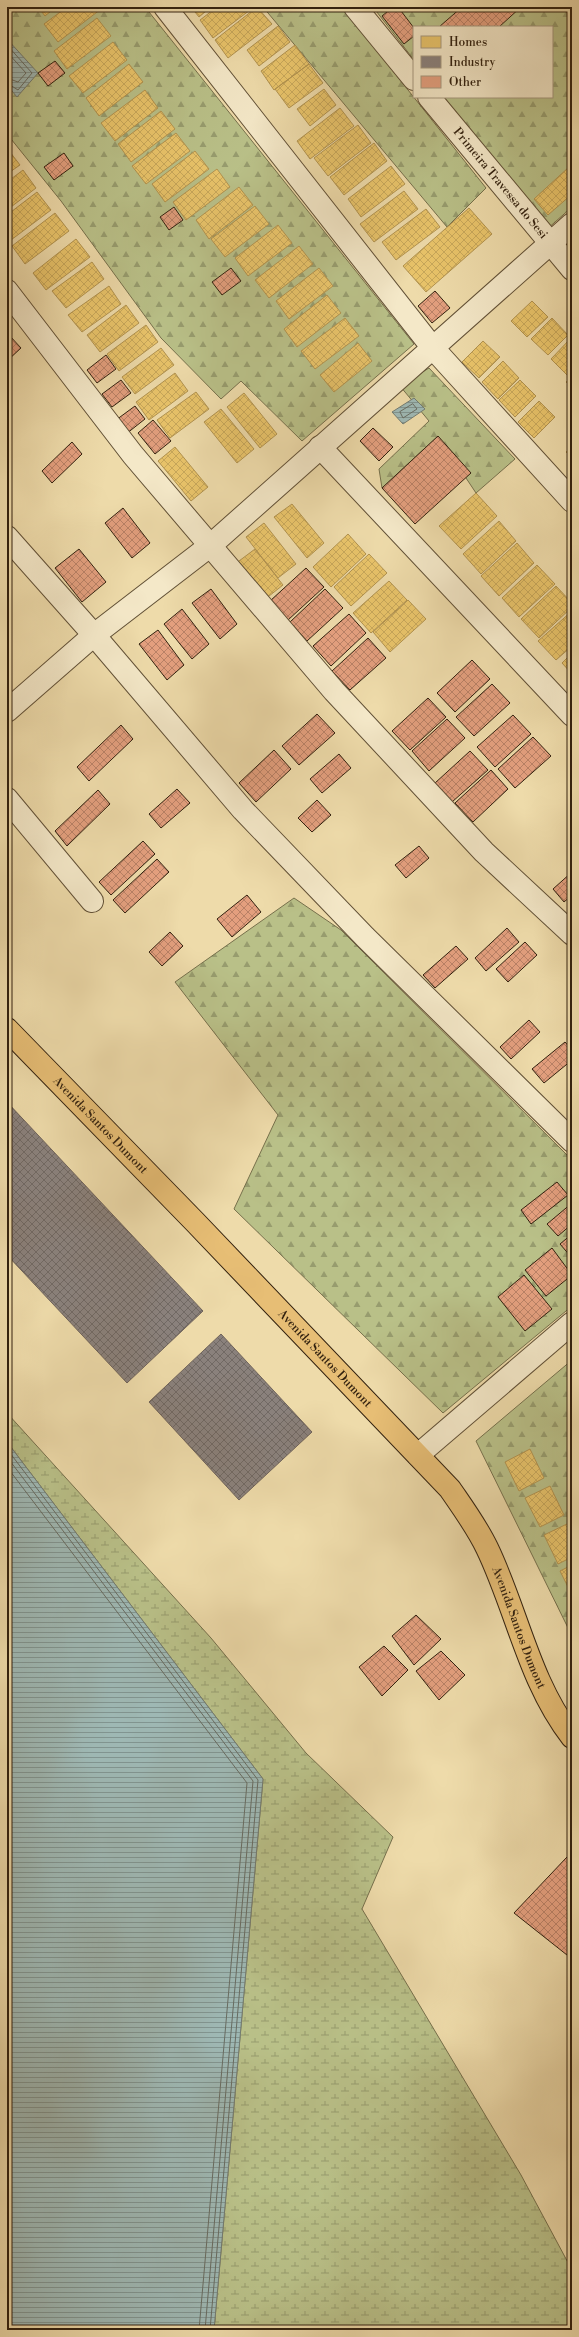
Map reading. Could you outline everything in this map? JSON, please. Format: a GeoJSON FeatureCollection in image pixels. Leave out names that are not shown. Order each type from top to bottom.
{"type":"FeatureCollection","features":[{"type":"Feature","properties":{"kind":"main road","name":"Avenida Santos Dumont"},"geometry":{"type":"LineString","coordinates":[[7,1028],[450,1489],[478,1531],[487,1548],[545,1697],[572,1737]]}},
{"type":"Feature","properties":{"kind":"street"},"geometry":{"type":"LineString","coordinates":[[165,7],[432,347],[572,501]]}},
{"type":"Feature","properties":{"kind":"street"},"geometry":{"type":"LineString","coordinates":[[355,7],[413,78]]}},
{"type":"Feature","properties":{"kind":"street","name":"Primeira Travessa do Sesi"},"geometry":{"type":"LineString","coordinates":[[430,98],[572,269]]}},
{"type":"Feature","properties":{"kind":"street"},"geometry":{"type":"LineString","coordinates":[[7,711],[94,635],[210,545],[572,224]]}},
{"type":"Feature","properties":{"kind":"street"},"geometry":{"type":"LineString","coordinates":[[7,291],[133,456],[334,691],[484,852],[572,934]]}},
{"type":"Feature","properties":{"kind":"street"},"geometry":{"type":"LineString","coordinates":[[320,448],[572,715]]}},
{"type":"Feature","properties":{"kind":"street"},"geometry":{"type":"LineString","coordinates":[[7,537],[94,635],[243,810],[365,937],[572,1141]]}},
{"type":"Feature","properties":{"kind":"street"},"geometry":{"type":"LineString","coordinates":[[7,799],[92,901]]}},
{"type":"Feature","properties":{"kind":"street"},"geometry":{"type":"LineString","coordinates":[[418,1455],[572,1323]]}},
{"type":"Feature","properties":{"kind":"green space"},"geometry":{"type":"Polygon","coordinates":[[[7,7],[145,7],[414,344],[302,441],[241,381],[221,399],[161,338],[61,201],[7,134],[7,7]]]}},
{"type":"Feature","properties":{"kind":"green space"},"geometry":{"type":"Polygon","coordinates":[[[263,7],[342,7],[486,188],[447,227],[263,7]]]}},
{"type":"Feature","properties":{"kind":"green space"},"geometry":{"type":"Polygon","coordinates":[[[373,7],[562,7],[572,19],[572,207],[546,230],[444,98],[553,98],[553,26],[413,26],[413,59],[373,7]]]}},
{"type":"Feature","properties":{"kind":"green space"},"geometry":{"type":"Polygon","coordinates":[[[429,368],[515,459],[476,493],[438,436],[382,488],[379,469],[429,421],[400,386],[429,368]]]}},
{"type":"Feature","properties":{"kind":"green space"},"geometry":{"type":"Polygon","coordinates":[[[294,898],[341,930],[572,1160],[572,1306],[443,1413],[234,1209],[278,1115],[175,982],[294,898]]]}},
{"type":"Feature","properties":{"kind":"green space"},"geometry":{"type":"Polygon","coordinates":[[[572,1360],[572,1636],[476,1441],[572,1360]]]}},
{"type":"Feature","properties":{"kind":"green space"},"geometry":{"type":"Polygon","coordinates":[[[7,1413],[211,1638],[306,1753],[393,1837],[362,1909],[521,2175],[572,2270],[572,2330],[214,2330],[263,1779],[7,1442],[7,1413]]]}},
{"type":"Feature","properties":{"kind":"water"},"geometry":{"type":"Polygon","coordinates":[[[7,39],[38,73],[17,97],[7,85],[7,39]]]}},
{"type":"Feature","properties":{"kind":"water"},"geometry":{"type":"Polygon","coordinates":[[[414,398],[425,409],[403,424],[392,412],[414,398]]]}},
{"type":"Feature","properties":{"kind":"water"},"geometry":{"type":"Polygon","coordinates":[[[7,1442],[263,1779],[214,2330],[7,2330],[7,1442]]]}},
{"type":"Feature","properties":{"kind":"building: Homes"},"geometry":{"type":"Polygon","coordinates":[[[38,7],[56,7],[45,16],[38,7]]]}},
{"type":"Feature","properties":{"kind":"building: Homes"},"geometry":{"type":"Polygon","coordinates":[[[67,7],[100,7],[101,9],[58,42],[44,24],[67,7]]]}},
{"type":"Feature","properties":{"kind":"building: Homes"},"geometry":{"type":"Polygon","coordinates":[[[191,7],[211,7],[199,17],[191,7]]]}},
{"type":"Feature","properties":{"kind":"building: Homes"},"geometry":{"type":"Polygon","coordinates":[[[217,7],[254,7],[213,38],[200,20],[217,7]]]}},
{"type":"Feature","properties":{"kind":"building: Homes"},"geometry":{"type":"Polygon","coordinates":[[[257,7],[272,24],[228,58],[215,40],[257,7]]]}},
{"type":"Feature","properties":{"kind":"building: Homes"},"geometry":{"type":"Polygon","coordinates":[[[97,18],[111,36],[67,69],[54,51],[97,18]]]}},
{"type":"Feature","properties":{"kind":"building: Homes"},"geometry":{"type":"Polygon","coordinates":[[[278,26],[290,42],[259,66],[247,50],[278,26]]]}},
{"type":"Feature","properties":{"kind":"building: Homes"},"geometry":{"type":"Polygon","coordinates":[[[113,42],[127,60],[83,93],[69,76],[113,42]]]}},
{"type":"Feature","properties":{"kind":"building: Homes"},"geometry":{"type":"Polygon","coordinates":[[[295,45],[309,64],[274,90],[261,71],[295,45]]]}},
{"type":"Feature","properties":{"kind":"building: Homes"},"geometry":{"type":"Polygon","coordinates":[[[129,64],[143,82],[99,116],[86,98],[129,64]]]}},
{"type":"Feature","properties":{"kind":"building: Homes"},"geometry":{"type":"Polygon","coordinates":[[[309,64],[323,83],[289,108],[275,89],[309,64]]]}},
{"type":"Feature","properties":{"kind":"building: Homes"},"geometry":{"type":"Polygon","coordinates":[[[324,89],[336,105],[310,126],[297,109],[324,89]]]}},
{"type":"Feature","properties":{"kind":"building: Homes"},"geometry":{"type":"Polygon","coordinates":[[[145,90],[158,108],[115,141],[101,123],[145,90]]]}},
{"type":"Feature","properties":{"kind":"building: Homes"},"geometry":{"type":"Polygon","coordinates":[[[340,108],[354,126],[310,159],[297,141],[340,108]]]}},
{"type":"Feature","properties":{"kind":"building: Homes"},"geometry":{"type":"Polygon","coordinates":[[[161,111],[175,129],[131,162],[118,144],[161,111]]]}},
{"type":"Feature","properties":{"kind":"building: Homes"},"geometry":{"type":"Polygon","coordinates":[[[358,125],[371,143],[328,176],[314,158],[358,125]]]}},
{"type":"Feature","properties":{"kind":"building: Homes"},"geometry":{"type":"Polygon","coordinates":[[[176,133],[190,151],[146,184],[132,166],[176,133]]]}},
{"type":"Feature","properties":{"kind":"building: Homes"},"geometry":{"type":"Polygon","coordinates":[[[374,143],[387,161],[344,195],[330,177],[374,143]]]}},
{"type":"Feature","properties":{"kind":"building: Homes"},"geometry":{"type":"Polygon","coordinates":[[[7,148],[20,165],[7,174],[7,148]]]}},
{"type":"Feature","properties":{"kind":"building: Homes"},"geometry":{"type":"Polygon","coordinates":[[[195,151],[209,169],[165,202],[152,184],[195,151]]]}},
{"type":"Feature","properties":{"kind":"building: Homes"},"geometry":{"type":"Polygon","coordinates":[[[391,166],[405,184],[361,217],[348,199],[391,166]]]}},
{"type":"Feature","properties":{"kind":"building: Homes"},"geometry":{"type":"Polygon","coordinates":[[[569,167],[572,170],[572,194],[548,215],[534,199],[569,167]]]}},
{"type":"Feature","properties":{"kind":"building: Homes"},"geometry":{"type":"Polygon","coordinates":[[[217,169],[230,187],[186,220],[173,202],[217,169]]]}},
{"type":"Feature","properties":{"kind":"building: Homes"},"geometry":{"type":"Polygon","coordinates":[[[23,170],[36,188],[7,210],[7,182],[23,170]]]}},
{"type":"Feature","properties":{"kind":"building: Homes"},"geometry":{"type":"Polygon","coordinates":[[[239,187],[253,205],[209,239],[196,220],[239,187]]]}},
{"type":"Feature","properties":{"kind":"building: Homes"},"geometry":{"type":"Polygon","coordinates":[[[404,191],[418,209],[374,242],[360,224],[404,191]]]}},
{"type":"Feature","properties":{"kind":"building: Homes"},"geometry":{"type":"Polygon","coordinates":[[[37,192],[51,210],[7,243],[7,215],[37,192]]]}},
{"type":"Feature","properties":{"kind":"building: Homes"},"geometry":{"type":"Polygon","coordinates":[[[255,206],[269,224],[225,257],[211,239],[255,206]]]}},
{"type":"Feature","properties":{"kind":"building: Homes"},"geometry":{"type":"Polygon","coordinates":[[[469,208],[492,234],[426,292],[403,266],[469,208]]]}},
{"type":"Feature","properties":{"kind":"building: Homes"},"geometry":{"type":"Polygon","coordinates":[[[426,209],[440,227],[396,260],[382,242],[426,209]]]}},
{"type":"Feature","properties":{"kind":"building: Homes"},"geometry":{"type":"Polygon","coordinates":[[[55,213],[69,231],[25,264],[12,246],[55,213]]]}},
{"type":"Feature","properties":{"kind":"building: Homes"},"geometry":{"type":"Polygon","coordinates":[[[278,225],[292,243],[248,276],[235,258],[278,225]]]}},
{"type":"Feature","properties":{"kind":"building: Homes"},"geometry":{"type":"Polygon","coordinates":[[[76,239],[90,257],[46,290],[33,273],[76,239]]]}},
{"type":"Feature","properties":{"kind":"building: Homes"},"geometry":{"type":"Polygon","coordinates":[[[299,246],[313,264],[269,298],[255,280],[299,246]]]}},
{"type":"Feature","properties":{"kind":"building: Homes"},"geometry":{"type":"Polygon","coordinates":[[[92,262],[104,279],[66,308],[52,291],[92,262]]]}},
{"type":"Feature","properties":{"kind":"building: Homes"},"geometry":{"type":"Polygon","coordinates":[[[319,268],[333,286],[289,319],[276,301],[319,268]]]}},
{"type":"Feature","properties":{"kind":"building: Homes"},"geometry":{"type":"Polygon","coordinates":[[[109,286],[121,304],[82,332],[68,315],[109,286]]]}},
{"type":"Feature","properties":{"kind":"building: Homes"},"geometry":{"type":"Polygon","coordinates":[[[327,295],[341,313],[297,347],[284,329],[327,295]]]}},
{"type":"Feature","properties":{"kind":"building: Homes"},"geometry":{"type":"Polygon","coordinates":[[[532,301],[548,317],[527,337],[511,321],[532,301]]]}},
{"type":"Feature","properties":{"kind":"building: Homes"},"geometry":{"type":"Polygon","coordinates":[[[126,305],[139,323],[100,352],[87,335],[126,305]]]}},
{"type":"Feature","properties":{"kind":"building: Homes"},"geometry":{"type":"Polygon","coordinates":[[[345,318],[359,336],[315,369],[301,351],[345,318]]]}},
{"type":"Feature","properties":{"kind":"building: Homes"},"geometry":{"type":"Polygon","coordinates":[[[552,318],[568,335],[548,355],[531,339],[552,318]]]}},
{"type":"Feature","properties":{"kind":"building: Homes"},"geometry":{"type":"Polygon","coordinates":[[[146,325],[158,342],[119,371],[107,354],[146,325]]]}},
{"type":"Feature","properties":{"kind":"building: Homes"},"geometry":{"type":"Polygon","coordinates":[[[571,338],[572,370],[567,375],[551,359],[571,338]]]}},
{"type":"Feature","properties":{"kind":"building: Homes"},"geometry":{"type":"Polygon","coordinates":[[[483,341],[500,357],[479,378],[462,362],[483,341]]]}},
{"type":"Feature","properties":{"kind":"building: Homes"},"geometry":{"type":"Polygon","coordinates":[[[358,343],[372,361],[334,392],[320,375],[358,343]]]}},
{"type":"Feature","properties":{"kind":"building: Homes"},"geometry":{"type":"Polygon","coordinates":[[[161,348],[174,365],[135,394],[122,377],[161,348]]]}},
{"type":"Feature","properties":{"kind":"building: Homes"},"geometry":{"type":"Polygon","coordinates":[[[503,361],[519,378],[498,399],[482,382],[503,361]]]}},
{"type":"Feature","properties":{"kind":"building: Homes"},"geometry":{"type":"Polygon","coordinates":[[[175,373],[188,391],[149,420],[136,402],[175,373]]]}},
{"type":"Feature","properties":{"kind":"building: Homes"},"geometry":{"type":"Polygon","coordinates":[[[572,377],[572,388],[566,382],[572,377]]]}},
{"type":"Feature","properties":{"kind":"building: Homes"},"geometry":{"type":"Polygon","coordinates":[[[520,380],[536,396],[515,417],[499,400],[520,380]]]}},
{"type":"Feature","properties":{"kind":"building: Homes"},"geometry":{"type":"Polygon","coordinates":[[[196,392],[209,409],[170,438],[157,420],[196,392]]]}},
{"type":"Feature","properties":{"kind":"building: Homes"},"geometry":{"type":"Polygon","coordinates":[[[244,393],[277,434],[260,448],[227,407],[244,393]]]}},
{"type":"Feature","properties":{"kind":"building: Homes"},"geometry":{"type":"Polygon","coordinates":[[[539,401],[555,417],[534,438],[518,422],[539,401]]]}},
{"type":"Feature","properties":{"kind":"building: Homes"},"geometry":{"type":"Polygon","coordinates":[[[221,409],[254,449],[237,463],[204,422],[221,409]]]}},
{"type":"Feature","properties":{"kind":"building: Homes"},"geometry":{"type":"Polygon","coordinates":[[[175,447],[208,487],[191,501],[158,461],[175,447]]]}},
{"type":"Feature","properties":{"kind":"building: Homes"},"geometry":{"type":"Polygon","coordinates":[[[572,447],[572,458],[566,452],[572,447]]]}},
{"type":"Feature","properties":{"kind":"building: Homes"},"geometry":{"type":"Polygon","coordinates":[[[476,493],[497,516],[461,549],[439,526],[476,493]]]}},
{"type":"Feature","properties":{"kind":"building: Homes"},"geometry":{"type":"Polygon","coordinates":[[[292,504],[324,543],[307,558],[274,517],[292,504]]]}},
{"type":"Feature","properties":{"kind":"building: Homes"},"geometry":{"type":"Polygon","coordinates":[[[499,521],[516,541],[481,574],[463,554],[499,521]]]}},
{"type":"Feature","properties":{"kind":"building: Homes"},"geometry":{"type":"Polygon","coordinates":[[[264,523],[296,564],[278,578],[246,537],[264,523]]]}},
{"type":"Feature","properties":{"kind":"building: Homes"},"geometry":{"type":"Polygon","coordinates":[[[348,534],[366,554],[331,587],[313,567],[348,534]]]}},
{"type":"Feature","properties":{"kind":"building: Homes"},"geometry":{"type":"Polygon","coordinates":[[[517,543],[534,563],[499,596],[481,576],[517,543]]]}},
{"type":"Feature","properties":{"kind":"building: Homes"},"geometry":{"type":"Polygon","coordinates":[[[255,549],[283,585],[264,600],[235,564],[255,549]]]}},
{"type":"Feature","properties":{"kind":"building: Homes"},"geometry":{"type":"Polygon","coordinates":[[[369,554],[387,573],[351,606],[334,587],[369,554]]]}},
{"type":"Feature","properties":{"kind":"building: Homes"},"geometry":{"type":"Polygon","coordinates":[[[537,565],[555,584],[519,617],[502,598],[537,565]]]}},
{"type":"Feature","properties":{"kind":"building: Homes"},"geometry":{"type":"Polygon","coordinates":[[[389,581],[407,600],[371,633],[353,613],[389,581]]]}},
{"type":"Feature","properties":{"kind":"building: Homes"},"geometry":{"type":"Polygon","coordinates":[[[556,586],[572,603],[572,607],[539,638],[521,619],[556,586]]]}},
{"type":"Feature","properties":{"kind":"building: Homes"},"geometry":{"type":"Polygon","coordinates":[[[408,600],[426,619],[390,652],[373,632],[408,600]]]}},
{"type":"Feature","properties":{"kind":"building: Homes"},"geometry":{"type":"Polygon","coordinates":[[[572,611],[572,646],[556,660],[538,641],[572,611]]]}},
{"type":"Feature","properties":{"kind":"building: Homes"},"geometry":{"type":"Polygon","coordinates":[[[572,653],[572,674],[562,663],[572,653]]]}},
{"type":"Feature","properties":{"kind":"building: Homes"},"geometry":{"type":"Polygon","coordinates":[[[530,1449],[544,1478],[519,1491],[505,1462],[530,1449]]]}},
{"type":"Feature","properties":{"kind":"building: Homes"},"geometry":{"type":"Polygon","coordinates":[[[550,1486],[564,1515],[540,1527],[525,1498],[550,1486]]]}},
{"type":"Feature","properties":{"kind":"building: Homes"},"geometry":{"type":"Polygon","coordinates":[[[569,1523],[572,1529],[572,1557],[558,1564],[544,1535],[569,1523]]]}},
{"type":"Feature","properties":{"kind":"building: Homes"},"geometry":{"type":"Polygon","coordinates":[[[572,1565],[572,1595],[560,1571],[572,1565]]]}},
{"type":"Feature","properties":{"kind":"building: Industry"},"geometry":{"type":"Polygon","coordinates":[[[7,1102],[203,1311],[127,1383],[7,1255],[7,1102]]]}},
{"type":"Feature","properties":{"kind":"building: Industry"},"geometry":{"type":"Polygon","coordinates":[[[221,1334],[312,1432],[239,1500],[149,1402],[221,1334]]]}},
{"type":"Feature","properties":{"kind":"building: Other"},"geometry":{"type":"Polygon","coordinates":[[[393,7],[398,7],[413,27],[413,37],[404,44],[382,16],[393,7]]]}},
{"type":"Feature","properties":{"kind":"building: Other"},"geometry":{"type":"Polygon","coordinates":[[[462,7],[521,7],[500,26],[440,26],[462,7]]]}},
{"type":"Feature","properties":{"kind":"building: Other"},"geometry":{"type":"Polygon","coordinates":[[[55,61],[65,73],[48,86],[38,73],[55,61]]]}},
{"type":"Feature","properties":{"kind":"building: Other"},"geometry":{"type":"Polygon","coordinates":[[[64,153],[73,166],[54,180],[44,167],[64,153]]]}},
{"type":"Feature","properties":{"kind":"building: Other"},"geometry":{"type":"Polygon","coordinates":[[[174,207],[183,220],[169,230],[160,217],[174,207]]]}},
{"type":"Feature","properties":{"kind":"building: Other"},"geometry":{"type":"Polygon","coordinates":[[[231,268],[241,281],[222,295],[212,282],[231,268]]]}},
{"type":"Feature","properties":{"kind":"building: Other"},"geometry":{"type":"Polygon","coordinates":[[[435,291],[450,308],[432,323],[418,306],[435,291]]]}},
{"type":"Feature","properties":{"kind":"building: Other"},"geometry":{"type":"Polygon","coordinates":[[[10,336],[21,348],[7,361],[7,338],[10,336]]]}},
{"type":"Feature","properties":{"kind":"building: Other"},"geometry":{"type":"Polygon","coordinates":[[[106,355],[116,369],[97,383],[87,370],[106,355]]]}},
{"type":"Feature","properties":{"kind":"building: Other"},"geometry":{"type":"Polygon","coordinates":[[[121,380],[131,393],[112,407],[102,394],[121,380]]]}},
{"type":"Feature","properties":{"kind":"building: Other"},"geometry":{"type":"Polygon","coordinates":[[[135,406],[145,419],[126,434],[116,420],[135,406]]]}},
{"type":"Feature","properties":{"kind":"building: Other"},"geometry":{"type":"Polygon","coordinates":[[[153,420],[171,441],[155,454],[138,433],[153,420]]]}},
{"type":"Feature","properties":{"kind":"building: Other"},"geometry":{"type":"Polygon","coordinates":[[[373,428],[393,447],[379,461],[360,441],[373,428]]]}},
{"type":"Feature","properties":{"kind":"building: Other"},"geometry":{"type":"Polygon","coordinates":[[[438,436],[471,473],[415,524],[382,488],[438,436]]]}},
{"type":"Feature","properties":{"kind":"building: Other"},"geometry":{"type":"Polygon","coordinates":[[[72,442],[82,454],[52,483],[42,471],[72,442]]]}},
{"type":"Feature","properties":{"kind":"building: Other"},"geometry":{"type":"Polygon","coordinates":[[[123,508],[150,543],[132,558],[105,523],[123,508]]]}},
{"type":"Feature","properties":{"kind":"building: Other"},"geometry":{"type":"Polygon","coordinates":[[[79,549],[106,582],[82,602],[55,568],[79,549]]]}},
{"type":"Feature","properties":{"kind":"building: Other"},"geometry":{"type":"Polygon","coordinates":[[[306,568],[324,587],[288,620],[270,601],[306,568]]]}},
{"type":"Feature","properties":{"kind":"building: Other"},"geometry":{"type":"Polygon","coordinates":[[[211,589],[237,624],[220,639],[192,603],[211,589]]]}},
{"type":"Feature","properties":{"kind":"building: Other"},"geometry":{"type":"Polygon","coordinates":[[[325,589],[343,608],[307,641],[290,622],[325,589]]]}},
{"type":"Feature","properties":{"kind":"building: Other"},"geometry":{"type":"Polygon","coordinates":[[[182,609],[209,644],[192,659],[164,624],[182,609]]]}},
{"type":"Feature","properties":{"kind":"building: Other"},"geometry":{"type":"Polygon","coordinates":[[[349,614],[366,633],[331,666],[313,646],[349,614]]]}},
{"type":"Feature","properties":{"kind":"building: Other"},"geometry":{"type":"Polygon","coordinates":[[[158,630],[184,665],[167,680],[139,644],[158,630]]]}},
{"type":"Feature","properties":{"kind":"building: Other"},"geometry":{"type":"Polygon","coordinates":[[[368,638],[386,658],[350,690],[332,671],[368,638]]]}},
{"type":"Feature","properties":{"kind":"building: Other"},"geometry":{"type":"Polygon","coordinates":[[[472,660],[490,679],[455,712],[437,693],[472,660]]]}},
{"type":"Feature","properties":{"kind":"building: Other"},"geometry":{"type":"Polygon","coordinates":[[[492,684],[510,703],[474,736],[456,717],[492,684]]]}},
{"type":"Feature","properties":{"kind":"building: Other"},"geometry":{"type":"Polygon","coordinates":[[[428,698],[446,717],[410,750],[392,731],[428,698]]]}},
{"type":"Feature","properties":{"kind":"building: Other"},"geometry":{"type":"Polygon","coordinates":[[[317,714],[335,733],[299,765],[282,746],[317,714]]]}},
{"type":"Feature","properties":{"kind":"building: Other"},"geometry":{"type":"Polygon","coordinates":[[[513,715],[531,734],[495,767],[477,747],[513,715]]]}},
{"type":"Feature","properties":{"kind":"building: Other"},"geometry":{"type":"Polygon","coordinates":[[[447,719],[465,738],[429,771],[412,751],[447,719]]]}},
{"type":"Feature","properties":{"kind":"building: Other"},"geometry":{"type":"Polygon","coordinates":[[[121,725],[133,739],[89,781],[77,767],[121,725]]]}},
{"type":"Feature","properties":{"kind":"building: Other"},"geometry":{"type":"Polygon","coordinates":[[[533,737],[551,756],[515,788],[498,769],[533,737]]]}},
{"type":"Feature","properties":{"kind":"building: Other"},"geometry":{"type":"Polygon","coordinates":[[[274,750],[291,769],[256,802],[239,783],[274,750]]]}},
{"type":"Feature","properties":{"kind":"building: Other"},"geometry":{"type":"Polygon","coordinates":[[[470,751],[488,770],[452,802],[435,783],[470,751]]]}},
{"type":"Feature","properties":{"kind":"building: Other"},"geometry":{"type":"Polygon","coordinates":[[[339,754],[351,768],[322,793],[310,779],[339,754]]]}},
{"type":"Feature","properties":{"kind":"building: Other"},"geometry":{"type":"Polygon","coordinates":[[[491,770],[508,789],[473,822],[455,803],[491,770]]]}},
{"type":"Feature","properties":{"kind":"building: Other"},"geometry":{"type":"Polygon","coordinates":[[[177,789],[190,803],[161,828],[149,814],[177,789]]]}},
{"type":"Feature","properties":{"kind":"building: Other"},"geometry":{"type":"Polygon","coordinates":[[[98,790],[110,804],[67,846],[55,831],[98,790]]]}},
{"type":"Feature","properties":{"kind":"building: Other"},"geometry":{"type":"Polygon","coordinates":[[[317,800],[331,815],[312,832],[298,818],[317,800]]]}},
{"type":"Feature","properties":{"kind":"building: Other"},"geometry":{"type":"Polygon","coordinates":[[[143,841],[155,854],[111,895],[99,882],[143,841]]]}},
{"type":"Feature","properties":{"kind":"building: Other"},"geometry":{"type":"Polygon","coordinates":[[[419,846],[429,858],[406,878],[395,865],[419,846]]]}},
{"type":"Feature","properties":{"kind":"building: Other"},"geometry":{"type":"Polygon","coordinates":[[[157,859],[169,872],[125,913],[113,900],[157,859]]]}},
{"type":"Feature","properties":{"kind":"building: Other"},"geometry":{"type":"Polygon","coordinates":[[[572,872],[572,895],[564,902],[553,889],[572,872]]]}},
{"type":"Feature","properties":{"kind":"building: Other"},"geometry":{"type":"Polygon","coordinates":[[[247,895],[261,912],[232,937],[217,919],[247,895]]]}},
{"type":"Feature","properties":{"kind":"building: Other"},"geometry":{"type":"Polygon","coordinates":[[[507,928],[519,942],[486,971],[475,958],[507,928]]]}},
{"type":"Feature","properties":{"kind":"building: Other"},"geometry":{"type":"Polygon","coordinates":[[[170,932],[183,946],[162,966],[149,952],[170,932]]]}},
{"type":"Feature","properties":{"kind":"building: Other"},"geometry":{"type":"Polygon","coordinates":[[[525,942],[537,955],[508,982],[496,969],[525,942]]]}},
{"type":"Feature","properties":{"kind":"building: Other"},"geometry":{"type":"Polygon","coordinates":[[[456,946],[468,959],[435,988],[423,975],[456,946]]]}},
{"type":"Feature","properties":{"kind":"building: Other"},"geometry":{"type":"Polygon","coordinates":[[[529,1020],[540,1032],[511,1059],[500,1047],[529,1020]]]}},
{"type":"Feature","properties":{"kind":"building: Other"},"geometry":{"type":"Polygon","coordinates":[[[565,1042],[572,1050],[572,1060],[544,1083],[532,1069],[565,1042]]]}},
{"type":"Feature","properties":{"kind":"building: Other"},"geometry":{"type":"Polygon","coordinates":[[[557,1182],[568,1195],[531,1224],[521,1210],[557,1182]]]}},
{"type":"Feature","properties":{"kind":"building: Other"},"geometry":{"type":"Polygon","coordinates":[[[572,1203],[572,1224],[558,1236],[547,1224],[572,1203]]]}},
{"type":"Feature","properties":{"kind":"building: Other"},"geometry":{"type":"Polygon","coordinates":[[[572,1234],[572,1258],[560,1244],[572,1234]]]}},
{"type":"Feature","properties":{"kind":"building: Other"},"geometry":{"type":"Polygon","coordinates":[[[552,1248],[572,1275],[546,1296],[525,1270],[552,1248]]]}},
{"type":"Feature","properties":{"kind":"building: Other"},"geometry":{"type":"Polygon","coordinates":[[[524,1275],[552,1309],[525,1331],[498,1297],[524,1275]]]}},
{"type":"Feature","properties":{"kind":"building: Other"},"geometry":{"type":"Polygon","coordinates":[[[416,1615],[441,1639],[414,1665],[392,1636],[416,1615]]]}},
{"type":"Feature","properties":{"kind":"building: Other"},"geometry":{"type":"Polygon","coordinates":[[[384,1646],[408,1670],[382,1696],[359,1667],[384,1646]]]}},
{"type":"Feature","properties":{"kind":"building: Other"},"geometry":{"type":"Polygon","coordinates":[[[441,1651],[465,1675],[439,1700],[416,1671],[441,1651]]]}},
{"type":"Feature","properties":{"kind":"building: Other"},"geometry":{"type":"Polygon","coordinates":[[[567,1857],[572,1862],[572,1959],[514,1913],[567,1857]]]}}]}
